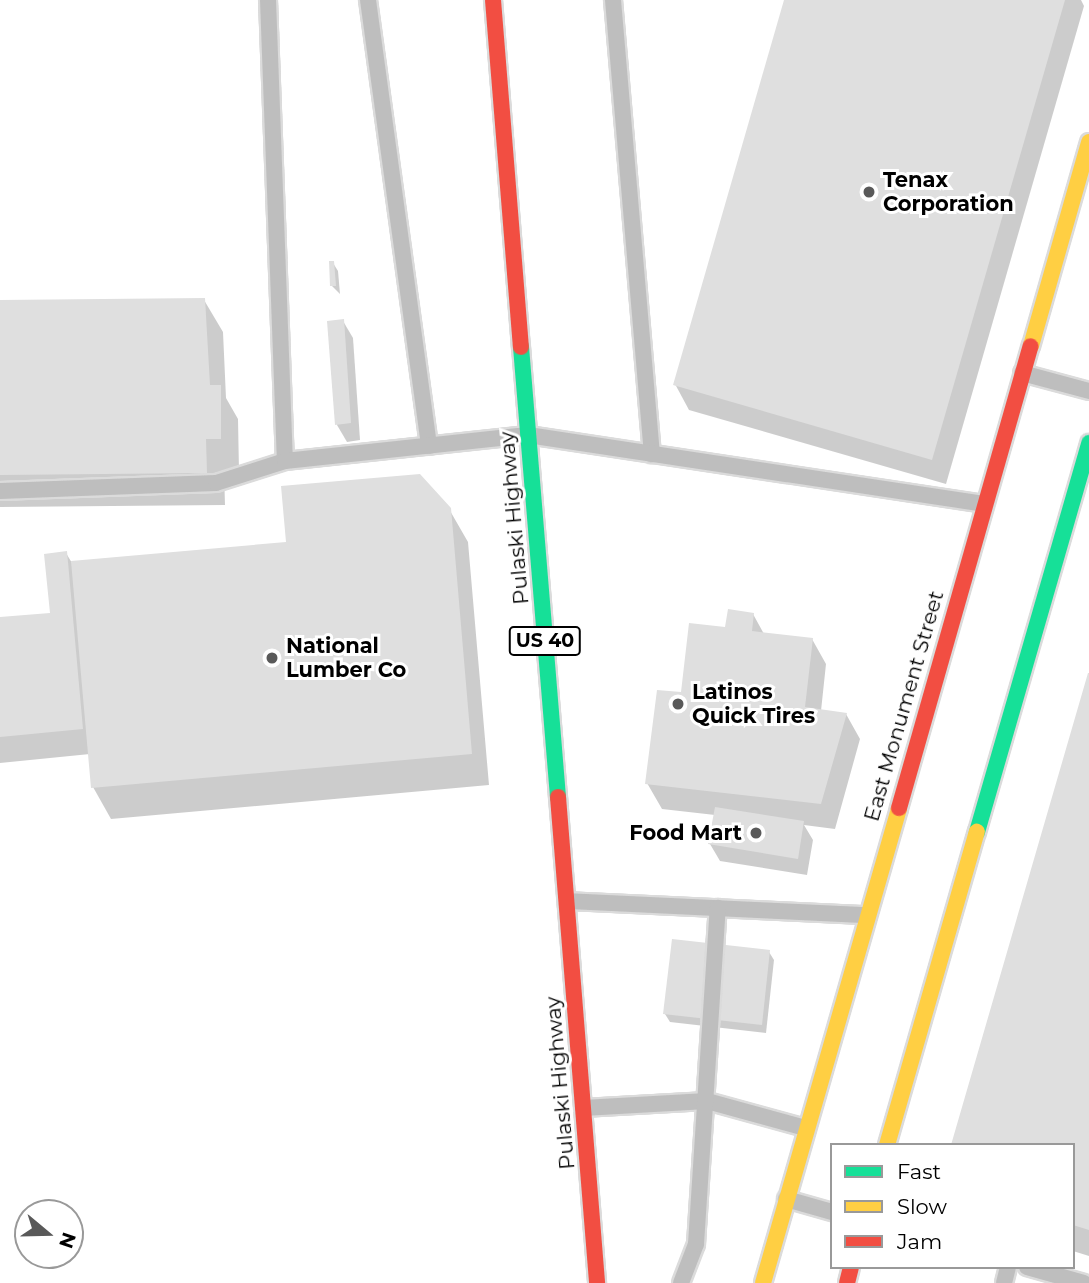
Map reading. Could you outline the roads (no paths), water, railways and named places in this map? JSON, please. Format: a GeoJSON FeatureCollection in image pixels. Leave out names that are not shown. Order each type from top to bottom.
{"type":"FeatureCollection","features":[{"type":"Feature","properties":{"kind":"main road","name":"Pulaski Highway"},"geometry":{"type":"LineString","coordinates":[[493,0],[597,1283]]}},
{"type":"Feature","properties":{"kind":"main road","name":"East Monument Street"},"geometry":{"type":"LineString","coordinates":[[762,1283],[865,915],[1089,142]]}},
{"type":"Feature","properties":{"kind":"main road"},"geometry":{"type":"LineString","coordinates":[[888,1143],[1089,443]]}},
{"type":"Feature","properties":{"kind":"lane"},"geometry":{"type":"LineString","coordinates":[[268,0],[285,461]]}},
{"type":"Feature","properties":{"kind":"lane"},"geometry":{"type":"LineString","coordinates":[[368,0],[429,446]]}},
{"type":"Feature","properties":{"kind":"lane"},"geometry":{"type":"LineString","coordinates":[[613,0],[652,454]]}},
{"type":"Feature","properties":{"kind":"lane"},"geometry":{"type":"LineString","coordinates":[[1022,373],[1089,391]]}},
{"type":"Feature","properties":{"kind":"lane"},"geometry":{"type":"LineString","coordinates":[[0,491],[216,483],[285,461],[528,435],[984,505]]}},
{"type":"Feature","properties":{"kind":"lane"},"geometry":{"type":"LineString","coordinates":[[566,901],[865,915]]}},
{"type":"Feature","properties":{"kind":"lane"},"geometry":{"type":"LineString","coordinates":[[681,1283],[696,1244],[718,908]]}},
{"type":"Feature","properties":{"kind":"lane"},"geometry":{"type":"LineString","coordinates":[[583,1108],[707,1101],[805,1128]]}},
{"type":"Feature","properties":{"kind":"lane"},"geometry":{"type":"LineString","coordinates":[[786,1199],[830,1211]]}},
{"type":"Feature","properties":{"kind":"lane"},"geometry":{"type":"LineString","coordinates":[[1034,1269],[1084,1283]]}},
{"type":"Feature","properties":{"kind":"place","name":"Tenax Corporation"},"geometry":{"type":"Point","coordinates":[869,192]}},
{"type":"Feature","properties":{"kind":"place","name":"National Lumber Co"},"geometry":{"type":"Point","coordinates":[272,658]}},
{"type":"Feature","properties":{"kind":"place","name":"Latinos Quick Tires"},"geometry":{"type":"Point","coordinates":[678,704]}},
{"type":"Feature","properties":{"kind":"place","name":"Food Mart"},"geometry":{"type":"Point","coordinates":[756,833]}}]}
